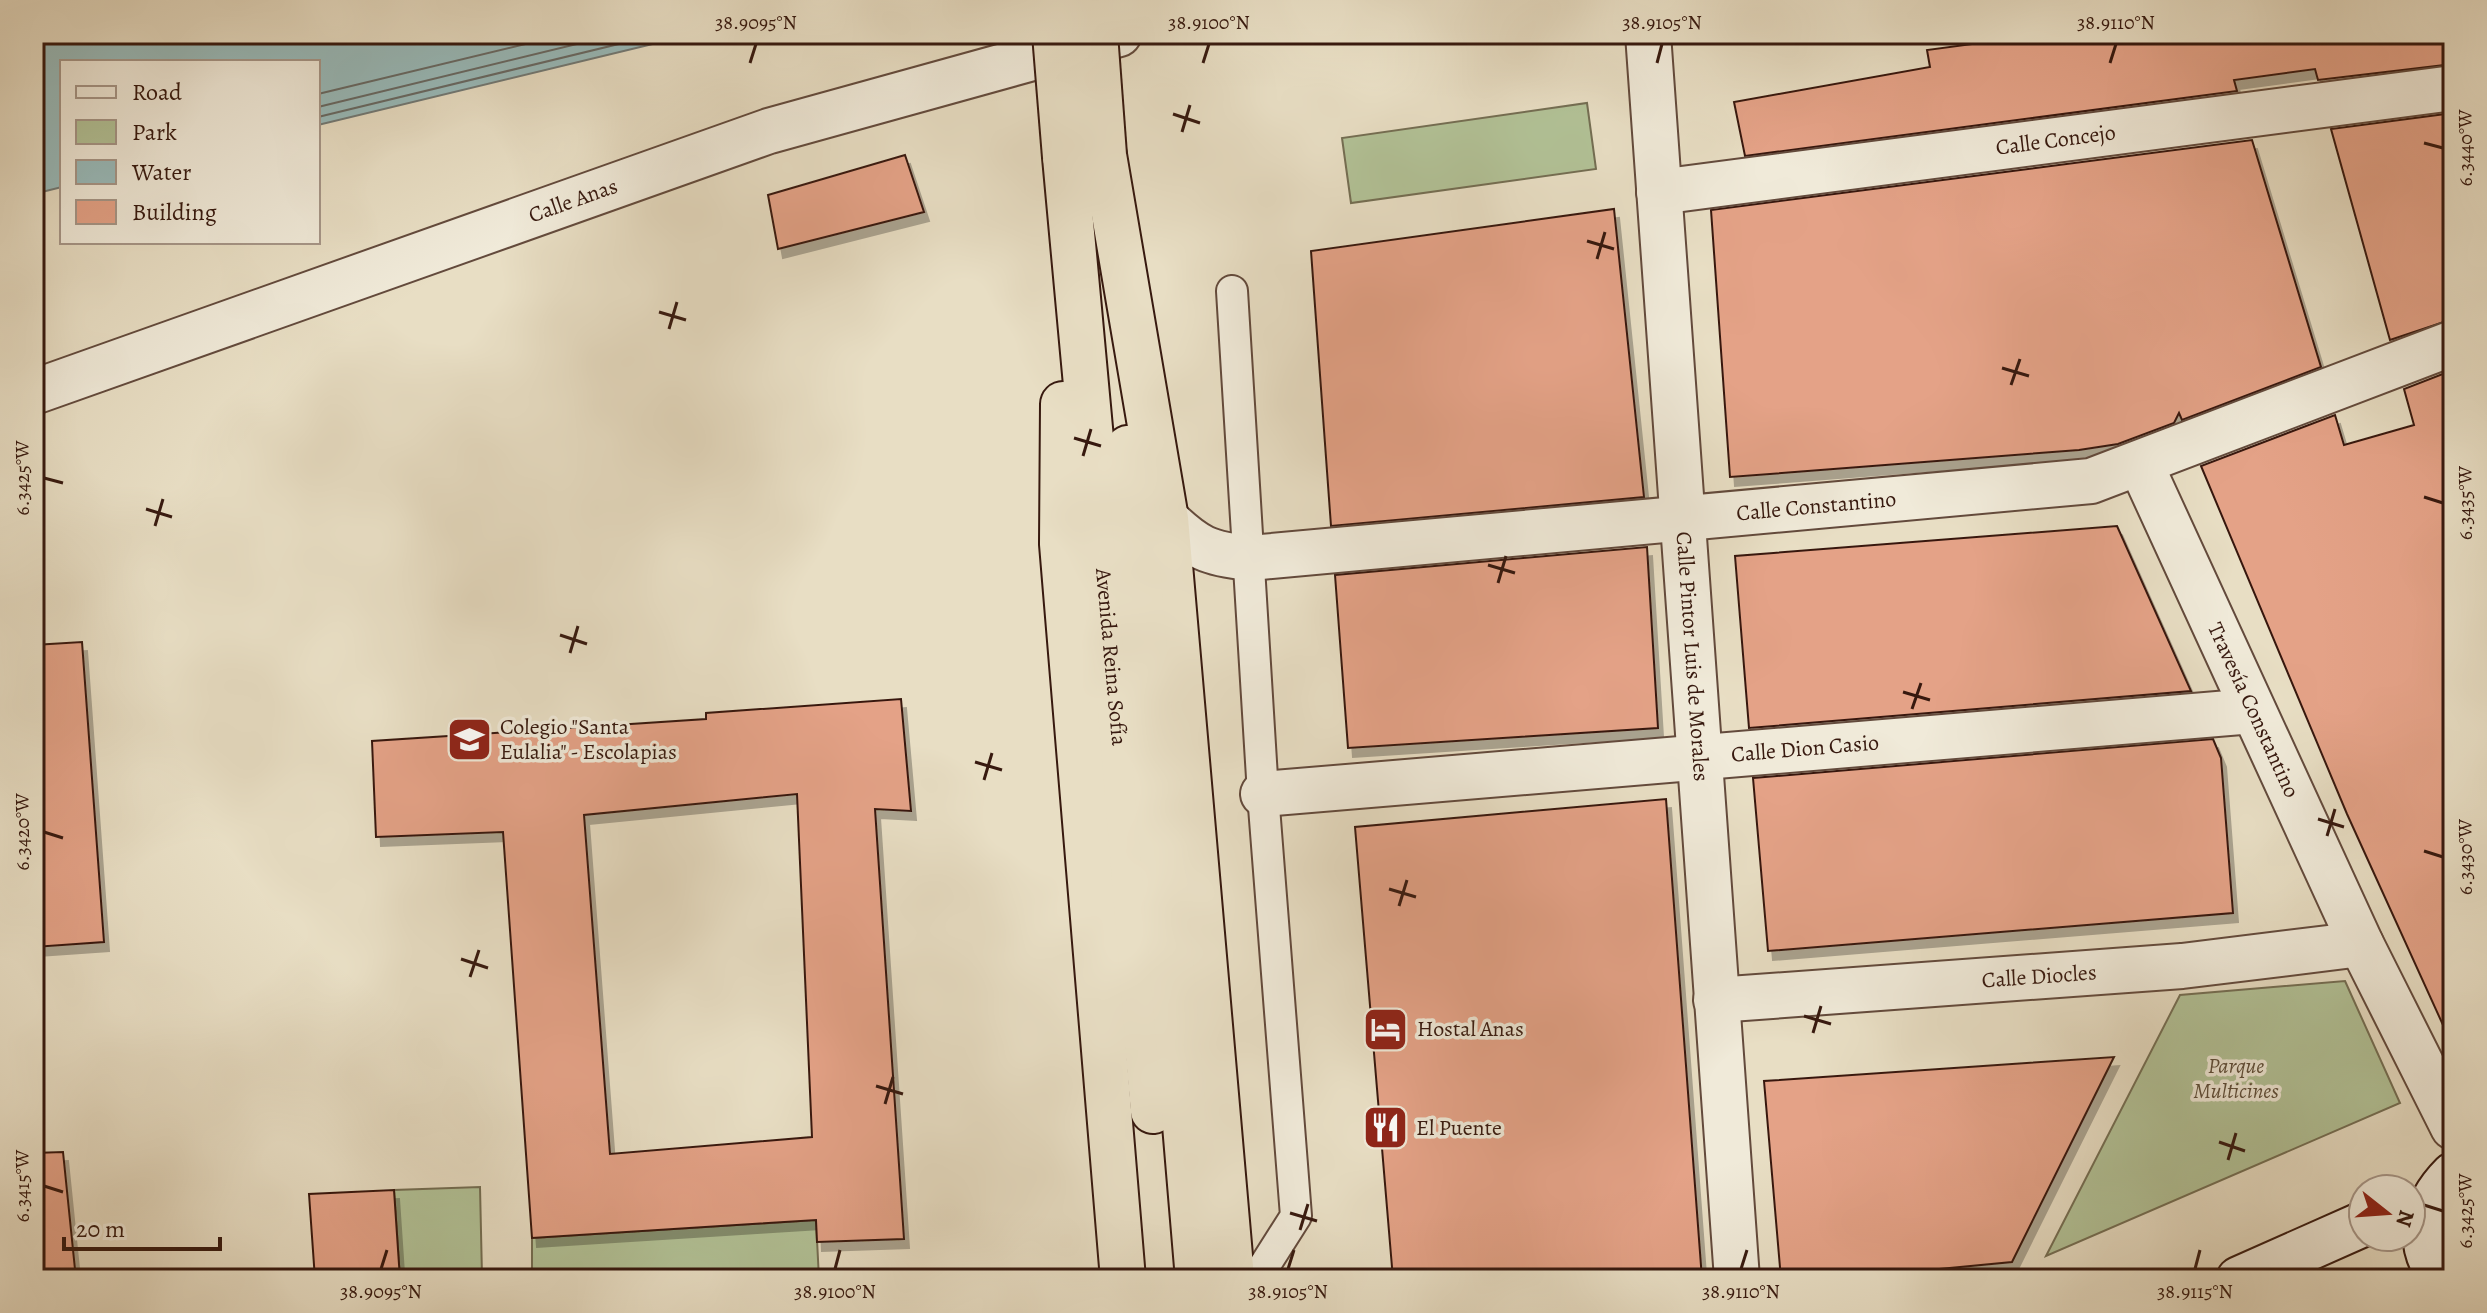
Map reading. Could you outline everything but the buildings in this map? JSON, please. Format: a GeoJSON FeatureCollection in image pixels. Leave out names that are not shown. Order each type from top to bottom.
{"type":"FeatureCollection","features":[{"type":"Feature","properties":{"kind":"highway","name":"Avenida Reina Sofía"},"geometry":{"type":"LineString","coordinates":[[1055,34],[1084,156],[1198,1279]]}},
{"type":"Feature","properties":{"kind":"highway","name":"Avenida Reina Sofía"},"geometry":{"type":"LineString","coordinates":[[1095,34],[1084,156],[1169,1279]]}},
{"type":"Feature","properties":{"kind":"highway"},"geometry":{"type":"LineString","coordinates":[[1084,156],[1166,519],[1232,1279]]}},
{"type":"Feature","properties":{"kind":"highway"},"geometry":{"type":"LineString","coordinates":[[1084,156],[1062,544],[1123,1279]]}},
{"type":"Feature","properties":{"kind":"street","name":"Calle Anas"},"geometry":{"type":"LineString","coordinates":[[34,392],[769,131],[1119,34]]}},
{"type":"Feature","properties":{"kind":"street","name":"Calle Pintor Luis de Morales"},"geometry":{"type":"LineString","coordinates":[[1648,34],[1737,1279]]}},
{"type":"Feature","properties":{"kind":"street","name":"Calle Concejo"},"geometry":{"type":"LineString","coordinates":[[1659,192],[2453,88]]}},
{"type":"Feature","properties":{"kind":"street","name":"Calle Constantino"},"geometry":{"type":"LineString","coordinates":[[1166,519],[1192,545],[1215,555],[1250,558],[2091,481],[2453,343]]}},
{"type":"Feature","properties":{"kind":"street","name":"Travesía Constantino"},"geometry":{"type":"LineString","coordinates":[[2140,463],[2361,944],[2453,1127]]}},
{"type":"Feature","properties":{"kind":"street","name":"Calle Dion Casio"},"geometry":{"type":"LineString","coordinates":[[1263,794],[2253,711]]}},
{"type":"Feature","properties":{"kind":"street","name":"Calle Diocles"},"geometry":{"type":"LineString","coordinates":[[1716,1000],[2182,966],[2361,944]]}},
{"type":"Feature","properties":{"kind":"street"},"geometry":{"type":"LineString","coordinates":[[2434,1190],[2424,1235],[2428,1258],[2442,1279]]}},
{"type":"Feature","properties":{"kind":"street"},"geometry":{"type":"LineString","coordinates":[[2239,1279],[2347,1231]]}},
{"type":"Feature","properties":{"kind":"lane"},"geometry":{"type":"LineString","coordinates":[[1232,291],[1263,794],[1296,1216],[1256,1279]]}},
{"type":"Feature","properties":{"kind":"green space"},"geometry":{"type":"Polygon","coordinates":[[[1587,103],[1596,169],[1351,203],[1342,138],[1587,103]]]}},
{"type":"Feature","properties":{"kind":"green space","name":"Parque Multicines"},"geometry":{"type":"Polygon","coordinates":[[[2345,981],[2400,1103],[2046,1256],[2180,995],[2345,981]]]}},
{"type":"Feature","properties":{"kind":"green space"},"geometry":{"type":"Polygon","coordinates":[[[480,1187],[482,1276],[400,1279],[394,1190],[480,1187]]]}},
{"type":"Feature","properties":{"kind":"green space"},"geometry":{"type":"Polygon","coordinates":[[[816,1220],[819,1279],[532,1279],[532,1238],[816,1220]]]}},
{"type":"Feature","properties":{"kind":"water"},"geometry":{"type":"Polygon","coordinates":[[[34,34],[694,34],[320,125],[320,60],[60,60],[60,188],[34,194],[34,34]]]}},
{"type":"Feature","properties":{"kind":"place","name":"Colegio \"Santa Eulalia\" - Escolapias"},"geometry":{"type":"Point","coordinates":[469,740]}},
{"type":"Feature","properties":{"kind":"place","name":"Hostal Anas"},"geometry":{"type":"Point","coordinates":[1386,1029]}},
{"type":"Feature","properties":{"kind":"place","name":"El Puente"},"geometry":{"type":"Point","coordinates":[1385,1128]}}]}
